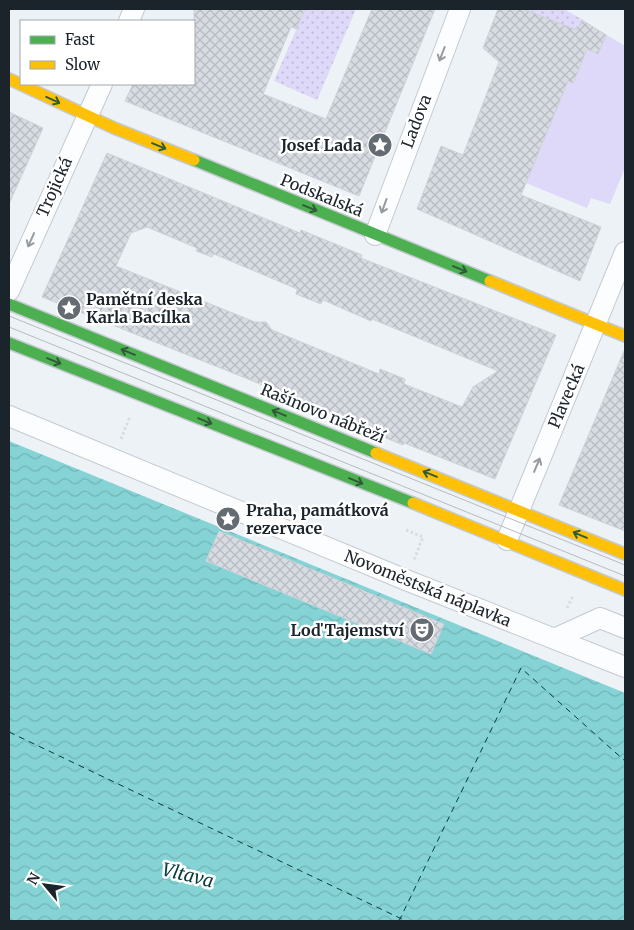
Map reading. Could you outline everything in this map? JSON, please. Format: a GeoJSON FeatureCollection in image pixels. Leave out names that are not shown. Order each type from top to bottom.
{"type":"FeatureCollection","features":[{"type":"Feature","properties":{"kind":"main road","name":"Podskalská"},"geometry":{"type":"LineString","coordinates":[[22,85],[87,116],[625,336]]}},
{"type":"Feature","properties":{"kind":"main road","name":"Rašínovo nábřeží"},"geometry":{"type":"LineString","coordinates":[[9,304],[625,554]]}},
{"type":"Feature","properties":{"kind":"main road"},"geometry":{"type":"LineString","coordinates":[[9,343],[507,540],[625,590]]}},
{"type":"Feature","properties":{"kind":"street","name":"Ladova"},"geometry":{"type":"LineString","coordinates":[[375,235],[460,9]]}},
{"type":"Feature","properties":{"kind":"street","name":"Trojická"},"geometry":{"type":"LineString","coordinates":[[9,292],[102,85]]}},
{"type":"Feature","properties":{"kind":"street","name":"Plavecká"},"geometry":{"type":"LineString","coordinates":[[507,540],[625,252]]}},
{"type":"Feature","properties":{"kind":"street","name":"Novoměstská náplavka"},"geometry":{"type":"LineString","coordinates":[[9,416],[406,580],[625,667]]}},
{"type":"Feature","properties":{"kind":"street"},"geometry":{"type":"LineString","coordinates":[[554,639],[600,618],[625,628]]}},
{"type":"Feature","properties":{"kind":"path"},"geometry":{"type":"LineString","coordinates":[[400,527],[423,537],[406,580]]}},
{"type":"Feature","properties":{"kind":"shaded area"},"geometry":{"type":"Polygon","coordinates":[[[305,9],[356,9],[317,100],[274,81],[305,9]]]}},
{"type":"Feature","properties":{"kind":"shaded area"},"geometry":{"type":"Polygon","coordinates":[[[521,9],[564,9],[583,20],[578,31],[521,9]]]}},
{"type":"Feature","properties":{"kind":"shaded area"},"geometry":{"type":"Polygon","coordinates":[[[605,34],[625,46],[625,168],[610,204],[591,198],[587,208],[526,183],[567,81],[573,83],[587,49],[596,53],[599,52],[605,34]]]}},
{"type":"Feature","properties":{"kind":"water","name":"Vltava"},"geometry":{"type":"Polygon","coordinates":[[[9,441],[625,693],[625,921],[9,921],[9,441]]]}},
{"type":"Feature","properties":{"kind":"building"},"geometry":{"type":"Polygon","coordinates":[[[194,9],[305,9],[296,29],[291,27],[263,94],[326,119],[372,9],[435,9],[359,196],[125,101],[133,85],[195,85],[194,9]]]}},
{"type":"Feature","properties":{"kind":"building"},"geometry":{"type":"Polygon","coordinates":[[[498,9],[523,9],[577,30],[582,20],[606,35],[598,54],[587,49],[573,83],[568,81],[521,195],[601,227],[580,281],[417,209],[441,146],[463,155],[499,62],[483,48],[498,9]]]}},
{"type":"Feature","properties":{"kind":"building"},"geometry":{"type":"Polygon","coordinates":[[[9,112],[43,128],[9,204],[9,112]]]}},
{"type":"Feature","properties":{"kind":"building"},"geometry":{"type":"Polygon","coordinates":[[[107,153],[300,233],[301,230],[362,255],[361,258],[556,335],[495,479],[404,443],[403,445],[393,441],[248,379],[42,297],[107,153]],[[147,227],[131,233],[116,266],[255,322],[266,322],[272,330],[379,374],[380,369],[405,379],[404,384],[462,407],[473,387],[498,371],[323,300],[321,304],[296,294],[297,289],[214,254],[212,257],[196,251],[197,248],[147,227]]]}},
{"type":"Feature","properties":{"kind":"building"},"geometry":{"type":"Polygon","coordinates":[[[625,351],[625,531],[559,505],[625,351]]]}},
{"type":"Feature","properties":{"kind":"building"},"geometry":{"type":"Polygon","coordinates":[[[219,531],[444,624],[431,654],[206,561],[219,531]]]}},
{"type":"Feature","properties":{"kind":"ferry route"},"geometry":{"type":"LineString","coordinates":[[399,921],[521,668],[625,761]]}},
{"type":"Feature","properties":{"kind":"ferry route"},"geometry":{"type":"LineString","coordinates":[[9,732],[406,921]]}},
{"type":"Feature","properties":{"kind":"tram line"},"geometry":{"type":"LineString","coordinates":[[9,316],[625,565]]}},
{"type":"Feature","properties":{"kind":"tram line"},"geometry":{"type":"LineString","coordinates":[[9,327],[625,576]]}},
{"type":"Feature","properties":{"kind":"traffic: fast"},"geometry":{"type":"LineString","coordinates":[[194,160],[490,281]]}},
{"type":"Feature","properties":{"kind":"traffic: fast"},"geometry":{"type":"LineString","coordinates":[[9,304],[376,453]]}},
{"type":"Feature","properties":{"kind":"traffic: fast"},"geometry":{"type":"LineString","coordinates":[[9,343],[413,503]]}},
{"type":"Feature","properties":{"kind":"traffic: slow"},"geometry":{"type":"LineString","coordinates":[[9,79],[20,84]]}},
{"type":"Feature","properties":{"kind":"traffic: slow"},"geometry":{"type":"LineString","coordinates":[[22,85],[114,128],[194,160]]}},
{"type":"Feature","properties":{"kind":"traffic: slow"},"geometry":{"type":"LineString","coordinates":[[490,281],[625,336]]}},
{"type":"Feature","properties":{"kind":"traffic: slow"},"geometry":{"type":"LineString","coordinates":[[376,453],[625,554]]}},
{"type":"Feature","properties":{"kind":"traffic: slow"},"geometry":{"type":"LineString","coordinates":[[413,503],[625,590]]}},
{"type":"Feature","properties":{"kind":"place","name":"Josef Lada"},"geometry":{"type":"Point","coordinates":[380,145]}},
{"type":"Feature","properties":{"kind":"place","name":"Pamětní deska Karla Bacílka"},"geometry":{"type":"Point","coordinates":[69,308]}},
{"type":"Feature","properties":{"kind":"place","name":"Praha, památková rezervace"},"geometry":{"type":"Point","coordinates":[228,519]}},
{"type":"Feature","properties":{"kind":"place","name":"Loď Tajemství"},"geometry":{"type":"Point","coordinates":[422,630]}}]}
